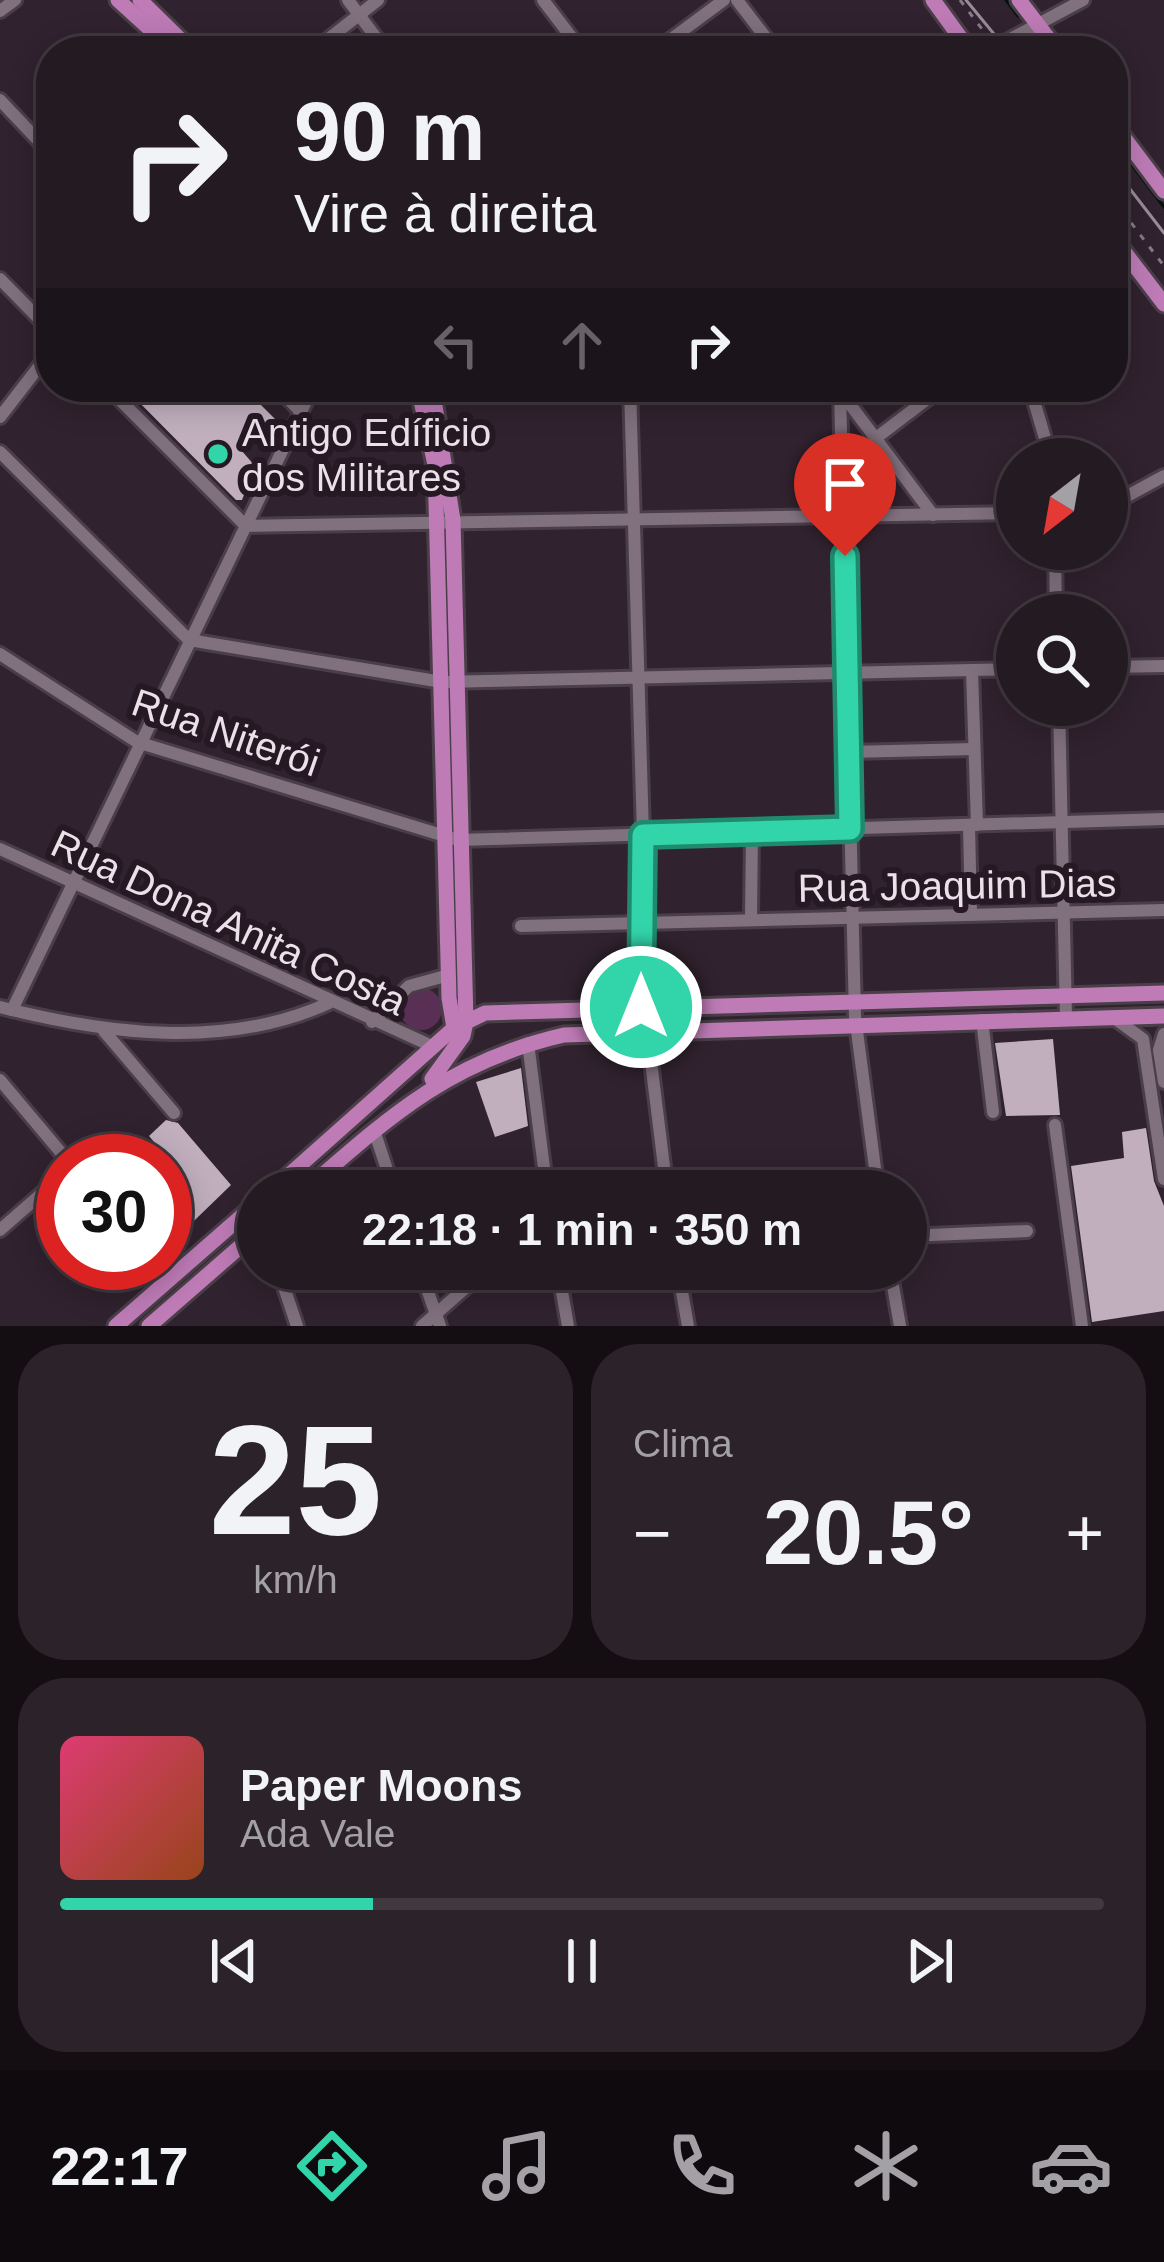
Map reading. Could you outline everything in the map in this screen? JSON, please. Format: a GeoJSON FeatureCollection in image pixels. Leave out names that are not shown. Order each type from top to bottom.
{"type":"FeatureCollection","features":[{"type":"Feature","properties":{"kind":"main road"},"geometry":{"type":"LineString","coordinates":[[118,0],[158,36]]}},
{"type":"Feature","properties":{"kind":"main road"},"geometry":{"type":"LineString","coordinates":[[140,0],[177,36]]}},
{"type":"Feature","properties":{"kind":"main road"},"geometry":{"type":"LineString","coordinates":[[933,0],[959,36]]}},
{"type":"Feature","properties":{"kind":"main road"},"geometry":{"type":"LineString","coordinates":[[1019,0],[1046,36]]}},
{"type":"Feature","properties":{"kind":"main road"},"geometry":{"type":"LineString","coordinates":[[1128,144],[1164,191]]}},
{"type":"Feature","properties":{"kind":"main road"},"geometry":{"type":"LineString","coordinates":[[1128,263],[1164,304]]}},
{"type":"Feature","properties":{"kind":"main road"},"geometry":{"type":"LineString","coordinates":[[421,402],[444,521]]}},
{"type":"Feature","properties":{"kind":"main road"},"geometry":{"type":"LineString","coordinates":[[328,1170],[422,1091],[450,1058],[461,1029],[444,521],[434,402]]}},
{"type":"Feature","properties":{"kind":"main road"},"geometry":{"type":"LineString","coordinates":[[452,838],[448,975],[457,999],[484,1013],[1164,993]]}},
{"type":"Feature","properties":{"kind":"main road"},"geometry":{"type":"LineString","coordinates":[[295,1170],[434,1047],[484,1013]]}},
{"type":"Feature","properties":{"kind":"main road"},"geometry":{"type":"LineString","coordinates":[[422,1091],[492,1054],[528,1043],[647,1029],[1164,1016]]}},
{"type":"Feature","properties":{"kind":"main road"},"geometry":{"type":"LineString","coordinates":[[461,1029],[492,1054]]}},
{"type":"Feature","properties":{"kind":"main road"},"geometry":{"type":"LineString","coordinates":[[434,1047],[450,1058]]}},
{"type":"Feature","properties":{"kind":"main road"},"geometry":{"type":"LineString","coordinates":[[192,1260],[237,1220]]}},
{"type":"Feature","properties":{"kind":"main road"},"geometry":{"type":"LineString","coordinates":[[149,1326],[237,1249]]}},
{"type":"Feature","properties":{"kind":"main road"},"geometry":{"type":"LineString","coordinates":[[116,1326],[157,1290]]}},
{"type":"Feature","properties":{"kind":"street"},"geometry":{"type":"LineString","coordinates":[[0,11],[15,0]]}},
{"type":"Feature","properties":{"kind":"street"},"geometry":{"type":"LineString","coordinates":[[348,0],[374,36]]}},
{"type":"Feature","properties":{"kind":"street"},"geometry":{"type":"LineString","coordinates":[[332,36],[378,0]]}},
{"type":"Feature","properties":{"kind":"street"},"geometry":{"type":"LineString","coordinates":[[543,0],[571,36]]}},
{"type":"Feature","properties":{"kind":"street"},"geometry":{"type":"LineString","coordinates":[[675,36],[724,0]]}},
{"type":"Feature","properties":{"kind":"street"},"geometry":{"type":"LineString","coordinates":[[736,0],[764,36]]}},
{"type":"Feature","properties":{"kind":"street"},"geometry":{"type":"LineString","coordinates":[[1015,36],[1083,0]]}},
{"type":"Feature","properties":{"kind":"street"},"geometry":{"type":"LineString","coordinates":[[0,100],[36,138]]}},
{"type":"Feature","properties":{"kind":"street"},"geometry":{"type":"LineString","coordinates":[[0,279],[36,316]]}},
{"type":"Feature","properties":{"kind":"street"},"geometry":{"type":"LineString","coordinates":[[0,417],[36,370]]}},
{"type":"Feature","properties":{"kind":"street"},"geometry":{"type":"LineString","coordinates":[[122,402],[246,526],[996,514]]}},
{"type":"Feature","properties":{"kind":"street"},"geometry":{"type":"LineString","coordinates":[[291,402],[301,412]]}},
{"type":"Feature","properties":{"kind":"street"},"geometry":{"type":"LineString","coordinates":[[306,402],[6,1009],[149,1035],[255,1024],[329,1003]]}},
{"type":"Feature","properties":{"kind":"street"},"geometry":{"type":"LineString","coordinates":[[632,402],[643,835],[641,1007]]}},
{"type":"Feature","properties":{"kind":"street"},"geometry":{"type":"LineString","coordinates":[[841,402],[854,1002],[875,1170]]}},
{"type":"Feature","properties":{"kind":"street"},"geometry":{"type":"LineString","coordinates":[[851,402],[933,515]]}},
{"type":"Feature","properties":{"kind":"street"},"geometry":{"type":"LineString","coordinates":[[842,440],[873,435],[921,402]]}},
{"type":"Feature","properties":{"kind":"street"},"geometry":{"type":"LineString","coordinates":[[1035,402],[1046,438]]}},
{"type":"Feature","properties":{"kind":"street"},"geometry":{"type":"LineString","coordinates":[[0,452],[189,640],[449,682],[996,669]]}},
{"type":"Feature","properties":{"kind":"street"},"geometry":{"type":"LineString","coordinates":[[1128,496],[1164,476]]}},
{"type":"Feature","properties":{"kind":"street","name":"Rua Niterói"},"geometry":{"type":"LineString","coordinates":[[0,654],[137,742],[452,838],[1164,820]]}},
{"type":"Feature","properties":{"kind":"street"},"geometry":{"type":"LineString","coordinates":[[1128,667],[1164,666]]}},
{"type":"Feature","properties":{"kind":"street"},"geometry":{"type":"LineString","coordinates":[[971,914],[972,670]]}},
{"type":"Feature","properties":{"kind":"street"},"geometry":{"type":"LineString","coordinates":[[1059,726],[1066,1018]]}},
{"type":"Feature","properties":{"kind":"street"},"geometry":{"type":"LineString","coordinates":[[848,752],[974,749]]}},
{"type":"Feature","properties":{"kind":"street","name":"Rua Joaquim Dias"},"geometry":{"type":"LineString","coordinates":[[751,920],[752,831]]}},
{"type":"Feature","properties":{"kind":"street","name":"Rua Dona Anita Costa"},"geometry":{"type":"LineString","coordinates":[[0,849],[434,1047]]}},
{"type":"Feature","properties":{"kind":"street","name":"Rua Joaquim Dias"},"geometry":{"type":"LineString","coordinates":[[520,926],[1164,910]]}},
{"type":"Feature","properties":{"kind":"street"},"geometry":{"type":"LineString","coordinates":[[372,1022],[409,986],[448,975]]}},
{"type":"Feature","properties":{"kind":"street"},"geometry":{"type":"LineString","coordinates":[[1113,1018],[1143,1039],[1160,1115],[1164,1179]]}},
{"type":"Feature","properties":{"kind":"street"},"geometry":{"type":"LineString","coordinates":[[982,1020],[993,1112]]}},
{"type":"Feature","properties":{"kind":"street"},"geometry":{"type":"LineString","coordinates":[[647,1029],[664,1170]]}},
{"type":"Feature","properties":{"kind":"street"},"geometry":{"type":"LineString","coordinates":[[104,1030],[175,1113]]}},
{"type":"Feature","properties":{"kind":"street"},"geometry":{"type":"LineString","coordinates":[[1164,1034],[1159,1050],[1164,1082]]}},
{"type":"Feature","properties":{"kind":"street"},"geometry":{"type":"LineString","coordinates":[[528,1043],[544,1170]]}},
{"type":"Feature","properties":{"kind":"street"},"geometry":{"type":"LineString","coordinates":[[0,1080],[45,1134]]}},
{"type":"Feature","properties":{"kind":"street"},"geometry":{"type":"LineString","coordinates":[[1054,1125],[1082,1326]]}},
{"type":"Feature","properties":{"kind":"street"},"geometry":{"type":"LineString","coordinates":[[374,1130],[387,1170]]}},
{"type":"Feature","properties":{"kind":"street"},"geometry":{"type":"LineString","coordinates":[[0,1230],[36,1199]]}},
{"type":"Feature","properties":{"kind":"street"},"geometry":{"type":"LineString","coordinates":[[927,1235],[1027,1231]]}},
{"type":"Feature","properties":{"kind":"street"},"geometry":{"type":"LineString","coordinates":[[285,1290],[297,1326]]}},
{"type":"Feature","properties":{"kind":"street"},"geometry":{"type":"LineString","coordinates":[[427,1290],[437,1321]]}},
{"type":"Feature","properties":{"kind":"street"},"geometry":{"type":"LineString","coordinates":[[422,1326],[437,1321],[467,1290]]}},
{"type":"Feature","properties":{"kind":"street"},"geometry":{"type":"LineString","coordinates":[[562,1290],[568,1326]]}},
{"type":"Feature","properties":{"kind":"street"},"geometry":{"type":"LineString","coordinates":[[682,1290],[688,1326]]}},
{"type":"Feature","properties":{"kind":"street"},"geometry":{"type":"LineString","coordinates":[[894,1290],[900,1326]]}},
{"type":"Feature","properties":{"kind":"path"},"geometry":{"type":"LineString","coordinates":[[960,0],[984,36]]}},
{"type":"Feature","properties":{"kind":"path"},"geometry":{"type":"LineString","coordinates":[[1128,219],[1164,266]]}},
{"type":"Feature","properties":{"kind":"shaded area"},"geometry":{"type":"Polygon","coordinates":[[[421,988],[436,994],[442,1009],[436,1024],[421,1030],[406,1024],[400,1009],[406,994],[421,988]]]}},
{"type":"Feature","properties":{"kind":"building","name":"Antigo Edíficio dos Militares"},"geometry":{"type":"Polygon","coordinates":[[[139,402],[258,402],[275,419],[241,450],[255,466],[242,500],[236,500],[139,402]]]}},
{"type":"Feature","properties":{"kind":"building"},"geometry":{"type":"Polygon","coordinates":[[[1053,1039],[1060,1115],[1006,1116],[995,1043],[1053,1039]]]}},
{"type":"Feature","properties":{"kind":"building"},"geometry":{"type":"Polygon","coordinates":[[[521,1068],[528,1126],[495,1137],[476,1082],[521,1068]]]}},
{"type":"Feature","properties":{"kind":"building"},"geometry":{"type":"Polygon","coordinates":[[[166,1120],[178,1123],[187,1134],[151,1134],[166,1120]]]}},
{"type":"Feature","properties":{"kind":"building"},"geometry":{"type":"Polygon","coordinates":[[[1146,1128],[1154,1181],[1164,1206],[1164,1311],[1092,1322],[1071,1166],[1124,1158],[1122,1132],[1146,1128]]]}},
{"type":"Feature","properties":{"kind":"building"},"geometry":{"type":"Polygon","coordinates":[[[192,1139],[231,1185],[192,1223],[192,1139]]]}},
{"type":"Feature","properties":{"kind":"waterway"},"geometry":{"type":"LineString","coordinates":[[1006,0],[1018,16]]}},
{"type":"Feature","properties":{"kind":"waterway"},"geometry":{"type":"LineString","coordinates":[[1128,160],[1164,207]]}},
{"type":"Feature","properties":{"kind":"tram line"},"geometry":{"type":"LineString","coordinates":[[966,0],[996,36]]}},
{"type":"Feature","properties":{"kind":"tram line"},"geometry":{"type":"LineString","coordinates":[[1128,186],[1164,233]]}},
{"type":"Feature","properties":{"kind":"place","name":"Antigo Edíficio dos Militares"},"geometry":{"type":"Point","coordinates":[218,454]}},
{"type":"Feature","properties":{"kind":"route"},"geometry":{"type":"LineString","coordinates":[[641,1007],[643,835],[850,829],[845,556]]}}]}
